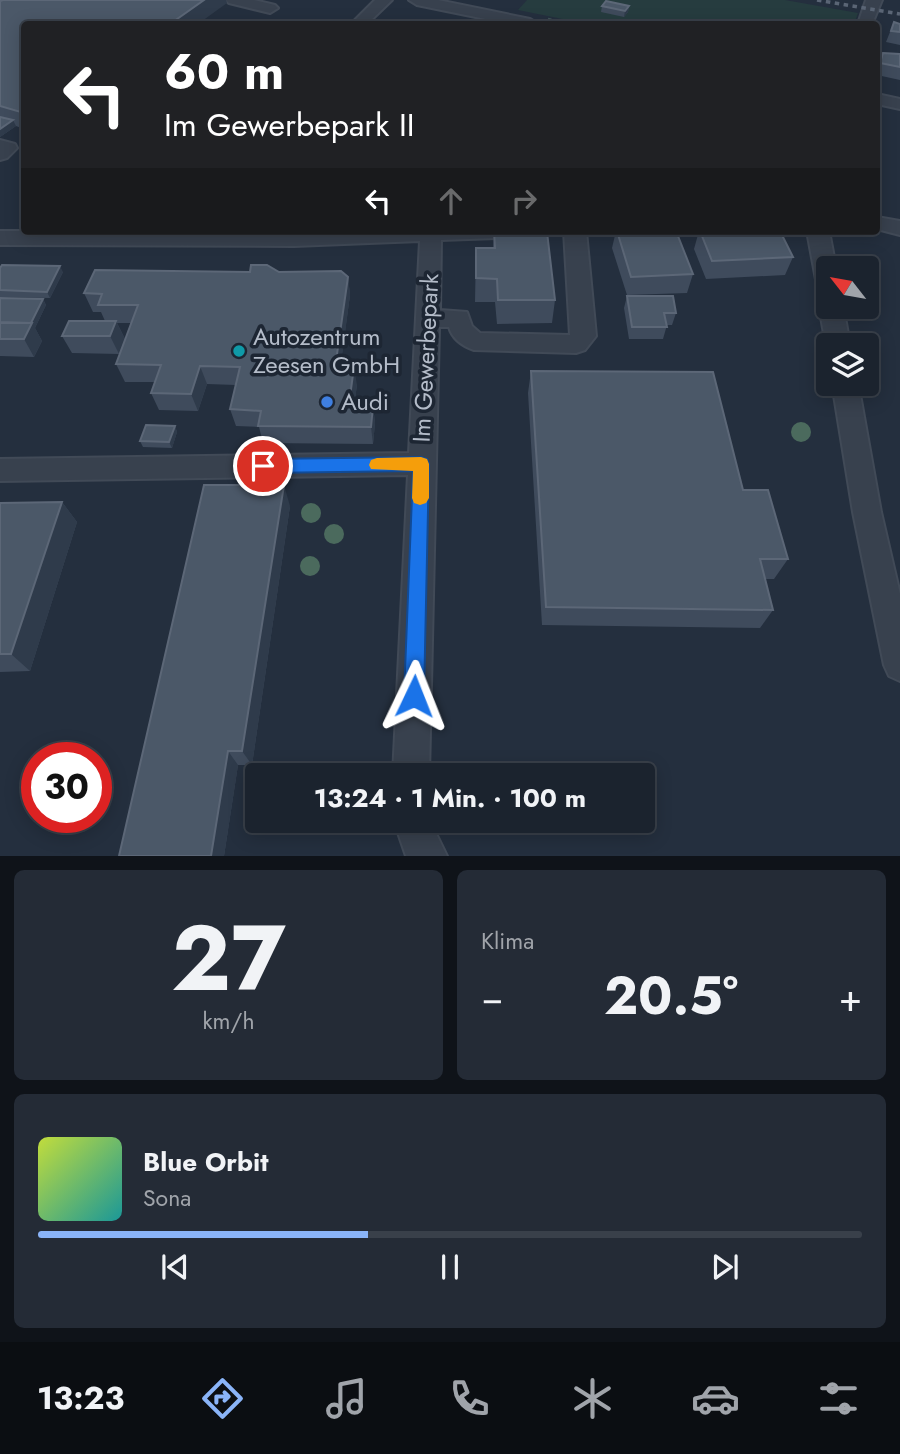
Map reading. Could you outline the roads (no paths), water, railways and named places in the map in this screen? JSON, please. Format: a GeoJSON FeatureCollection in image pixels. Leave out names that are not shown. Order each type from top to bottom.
{"type":"FeatureCollection","features":[{"type":"Feature","properties":{"kind":"street"},"geometry":{"type":"LineString","coordinates":[[417,0],[516,21]]}},
{"type":"Feature","properties":{"kind":"street"},"geometry":{"type":"LineString","coordinates":[[866,21],[874,0]]}},
{"type":"Feature","properties":{"kind":"street"},"geometry":{"type":"LineString","coordinates":[[880,100],[900,104]]}},
{"type":"Feature","properties":{"kind":"street"},"geometry":{"type":"LineString","coordinates":[[880,224],[900,228]]}},
{"type":"Feature","properties":{"kind":"street"},"geometry":{"type":"LineString","coordinates":[[0,237],[294,239],[404,235]]}},
{"type":"Feature","properties":{"kind":"street","name":"Im Gewerbepark"},"geometry":{"type":"LineString","coordinates":[[411,763],[432,235]]}},
{"type":"Feature","properties":{"kind":"street"},"geometry":{"type":"LineString","coordinates":[[428,320],[459,318],[461,330],[468,339],[474,341],[576,344],[584,336],[575,235]]}},
{"type":"Feature","properties":{"kind":"street"},"geometry":{"type":"LineString","coordinates":[[819,235],[823,256]]}},
{"type":"Feature","properties":{"kind":"street"},"geometry":{"type":"LineString","coordinates":[[847,396],[867,512],[900,665]]}},
{"type":"Feature","properties":{"kind":"street"},"geometry":{"type":"LineString","coordinates":[[0,470],[421,464]]}},
{"type":"Feature","properties":{"kind":"street"},"geometry":{"type":"LineString","coordinates":[[415,833],[428,856]]}},
{"type":"Feature","properties":{"kind":"lane"},"geometry":{"type":"LineString","coordinates":[[234,0],[270,8]]}},
{"type":"Feature","properties":{"kind":"lane"},"geometry":{"type":"LineString","coordinates":[[361,21],[384,0]]}},
{"type":"Feature","properties":{"kind":"railway"},"geometry":{"type":"LineString","coordinates":[[817,0],[900,14]]}},
{"type":"Feature","properties":{"kind":"place","name":"Autozentrum Zeesen GmbH"},"geometry":{"type":"Point","coordinates":[239,351]}},
{"type":"Feature","properties":{"kind":"place","name":"Audi"},"geometry":{"type":"Point","coordinates":[327,402]}}]}
